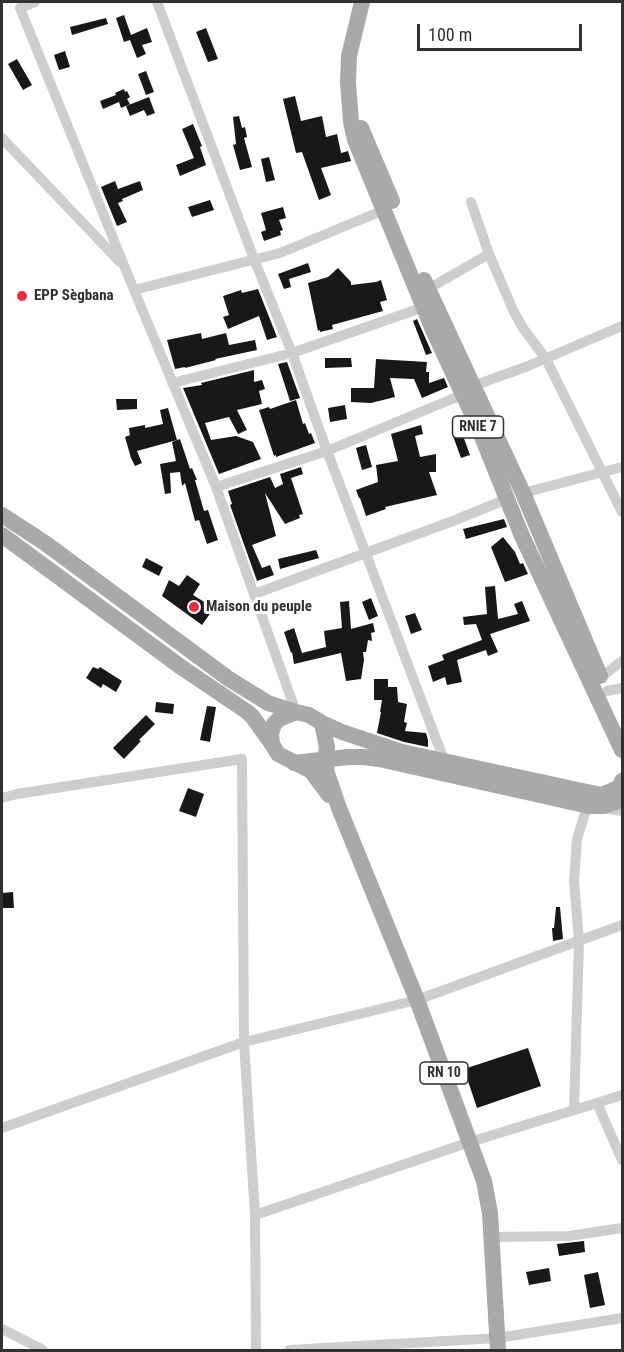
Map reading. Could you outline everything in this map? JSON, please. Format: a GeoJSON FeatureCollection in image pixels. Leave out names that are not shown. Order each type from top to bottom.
{"type":"FeatureCollection","features":[{"type":"Feature","properties":{"kind":"main road"},"geometry":{"type":"LineString","coordinates":[[350,99],[349,56],[362,2]]}},
{"type":"Feature","properties":{"kind":"main road","name":"RNIE 7"},"geometry":{"type":"LineString","coordinates":[[350,99],[355,140],[424,308],[468,390]]}},
{"type":"Feature","properties":{"kind":"main road","name":"RNIE 7"},"geometry":{"type":"LineString","coordinates":[[350,99],[468,390],[478,427],[610,686],[622,728]]}},
{"type":"Feature","properties":{"kind":"main road","name":"RNIE 7"},"geometry":{"type":"LineString","coordinates":[[515,496],[527,547],[622,750]]}},
{"type":"Feature","properties":{"kind":"main road"},"geometry":{"type":"LineString","coordinates":[[2,515],[45,543],[229,680],[268,703],[309,715],[342,732],[402,752],[444,760],[612,803]]}},
{"type":"Feature","properties":{"kind":"main road"},"geometry":{"type":"LineString","coordinates":[[2,535],[172,660],[246,711],[272,744]]}},
{"type":"Feature","properties":{"kind":"main road"},"geometry":{"type":"LineString","coordinates":[[272,744],[271,734],[274,724],[279,719],[296,712]]}},
{"type":"Feature","properties":{"kind":"main road","name":"RN 10"},"geometry":{"type":"LineString","coordinates":[[322,723],[327,747],[325,760],[327,773],[339,808],[417,1000],[484,1181],[490,1213],[498,1344]]}},
{"type":"Feature","properties":{"kind":"main road","name":"RN 10"},"geometry":{"type":"LineString","coordinates":[[272,744],[279,754],[311,771],[339,808]]}},
{"type":"Feature","properties":{"kind":"main road"},"geometry":{"type":"LineString","coordinates":[[294,763],[348,757],[379,759],[612,803]]}},
{"type":"Feature","properties":{"kind":"main road"},"geometry":{"type":"LineString","coordinates":[[612,803],[622,781]]}},
{"type":"Feature","properties":{"kind":"street"},"geometry":{"type":"LineString","coordinates":[[35,2],[20,8],[216,487],[296,712]]}},
{"type":"Feature","properties":{"kind":"street"},"geometry":{"type":"LineString","coordinates":[[157,2],[292,353],[444,760]]}},
{"type":"Feature","properties":{"kind":"street"},"geometry":{"type":"LineString","coordinates":[[2,138],[125,267]]}},
{"type":"Feature","properties":{"kind":"street"},"geometry":{"type":"LineString","coordinates":[[471,202],[489,254],[513,310],[523,328],[546,358],[622,512]]}},
{"type":"Feature","properties":{"kind":"street"},"geometry":{"type":"LineString","coordinates":[[134,290],[293,248],[384,210]]}},
{"type":"Feature","properties":{"kind":"street"},"geometry":{"type":"LineString","coordinates":[[428,289],[489,254]]}},
{"type":"Feature","properties":{"kind":"street"},"geometry":{"type":"LineString","coordinates":[[172,382],[292,353],[424,308]]}},
{"type":"Feature","properties":{"kind":"street"},"geometry":{"type":"LineString","coordinates":[[216,487],[327,451],[622,326]]}},
{"type":"Feature","properties":{"kind":"street"},"geometry":{"type":"LineString","coordinates":[[254,594],[515,496],[622,467]]}},
{"type":"Feature","properties":{"kind":"street"},"geometry":{"type":"LineString","coordinates":[[610,686],[622,661]]}},
{"type":"Feature","properties":{"kind":"street"},"geometry":{"type":"LineString","coordinates":[[2,798],[242,759],[244,1042],[255,1215],[256,1350]]}},
{"type":"Feature","properties":{"kind":"street"},"geometry":{"type":"LineString","coordinates":[[574,1110],[579,940],[574,881],[576,839],[586,810],[612,803]]}},
{"type":"Feature","properties":{"kind":"street"},"geometry":{"type":"LineString","coordinates":[[2,1128],[244,1042],[417,1000],[622,925]]}},
{"type":"Feature","properties":{"kind":"street"},"geometry":{"type":"LineString","coordinates":[[255,1215],[470,1142],[622,1095]]}},
{"type":"Feature","properties":{"kind":"street"},"geometry":{"type":"LineString","coordinates":[[597,1103],[622,1160]]}},
{"type":"Feature","properties":{"kind":"street"},"geometry":{"type":"LineString","coordinates":[[492,1237],[569,1236],[622,1228]]}},
{"type":"Feature","properties":{"kind":"street"},"geometry":{"type":"LineString","coordinates":[[289,1350],[498,1344],[622,1318]]}},
{"type":"Feature","properties":{"kind":"street"},"geometry":{"type":"LineString","coordinates":[[2,1329],[43,1350]]}},
{"type":"Feature","properties":{"kind":"building"},"geometry":{"type":"Polygon","coordinates":[[[124,15],[131,35],[147,28],[152,42],[142,45],[146,54],[137,58],[130,40],[124,42],[116,18],[124,15]]]}},
{"type":"Feature","properties":{"kind":"building"},"geometry":{"type":"Polygon","coordinates":[[[106,18],[108,24],[72,35],[70,27],[106,18]]]}},
{"type":"Feature","properties":{"kind":"building"},"geometry":{"type":"Polygon","coordinates":[[[206,28],[218,59],[208,62],[196,32],[206,28]]]}},
{"type":"Feature","properties":{"kind":"building"},"geometry":{"type":"Polygon","coordinates":[[[65,51],[70,67],[59,70],[54,55],[65,51]]]}},
{"type":"Feature","properties":{"kind":"building"},"geometry":{"type":"Polygon","coordinates":[[[17,59],[32,85],[23,90],[8,64],[17,59]]]}},
{"type":"Feature","properties":{"kind":"building"},"geometry":{"type":"Polygon","coordinates":[[[146,71],[154,92],[146,95],[138,74],[146,71]]]}},
{"type":"Feature","properties":{"kind":"building"},"geometry":{"type":"Polygon","coordinates":[[[124,89],[130,97],[127,99],[130,104],[121,108],[119,102],[103,109],[100,101],[124,89]]]}},
{"type":"Feature","properties":{"kind":"building"},"geometry":{"type":"Polygon","coordinates":[[[295,96],[301,121],[322,116],[326,137],[337,134],[341,153],[348,151],[351,161],[321,168],[331,195],[319,200],[302,152],[296,153],[283,99],[295,96]]]}},
{"type":"Feature","properties":{"kind":"building"},"geometry":{"type":"Polygon","coordinates":[[[149,97],[155,113],[147,116],[144,110],[130,116],[126,106],[149,97]]]}},
{"type":"Feature","properties":{"kind":"building"},"geometry":{"type":"Polygon","coordinates":[[[239,116],[242,128],[245,127],[247,137],[244,138],[252,167],[240,170],[233,145],[236,144],[233,117],[239,116]]]}},
{"type":"Feature","properties":{"kind":"building"},"geometry":{"type":"Polygon","coordinates":[[[193,124],[202,146],[200,147],[206,165],[180,176],[176,165],[194,158],[182,129],[193,124]]]}},
{"type":"Feature","properties":{"kind":"building"},"geometry":{"type":"Polygon","coordinates":[[[269,157],[275,180],[266,182],[261,159],[269,157]]]}},
{"type":"Feature","properties":{"kind":"building"},"geometry":{"type":"Polygon","coordinates":[[[115,181],[118,189],[140,181],[143,190],[118,203],[127,222],[117,226],[101,187],[115,181]]]}},
{"type":"Feature","properties":{"kind":"building"},"geometry":{"type":"Polygon","coordinates":[[[210,200],[214,210],[192,217],[188,207],[210,200]]]}},
{"type":"Feature","properties":{"kind":"building"},"geometry":{"type":"Polygon","coordinates":[[[283,207],[286,218],[279,220],[283,230],[280,231],[281,235],[264,241],[261,232],[266,230],[261,213],[283,207]]]}},
{"type":"Feature","properties":{"kind":"building"},"geometry":{"type":"Polygon","coordinates":[[[308,263],[311,272],[289,279],[291,287],[284,289],[278,274],[308,263]]]}},
{"type":"Feature","properties":{"kind":"building"},"geometry":{"type":"Polygon","coordinates":[[[338,268],[351,282],[351,285],[381,280],[387,300],[380,302],[383,311],[332,325],[333,329],[320,332],[308,283],[328,277],[338,268]]]}},
{"type":"Feature","properties":{"kind":"building"},"geometry":{"type":"Polygon","coordinates":[[[258,289],[277,337],[267,340],[259,316],[228,329],[223,317],[229,315],[223,296],[241,290],[242,293],[258,289]]]}},
{"type":"Feature","properties":{"kind":"building"},"geometry":{"type":"Polygon","coordinates":[[[417,319],[432,353],[426,355],[413,321],[417,319]]]}},
{"type":"Feature","properties":{"kind":"building"},"geometry":{"type":"Polygon","coordinates":[[[201,333],[202,339],[226,333],[229,345],[255,340],[257,350],[175,369],[167,340],[201,333]]]}},
{"type":"Feature","properties":{"kind":"building"},"geometry":{"type":"Polygon","coordinates":[[[325,358],[351,358],[352,367],[325,368],[325,358]]]}},
{"type":"Feature","properties":{"kind":"building"},"geometry":{"type":"Polygon","coordinates":[[[376,359],[427,362],[426,372],[429,372],[429,383],[444,378],[448,387],[422,398],[414,379],[390,378],[395,397],[371,403],[351,402],[351,388],[374,388],[376,359]]]}},
{"type":"Feature","properties":{"kind":"building"},"geometry":{"type":"Polygon","coordinates":[[[287,362],[300,398],[290,401],[278,364],[287,362]]]}},
{"type":"Feature","properties":{"kind":"building"},"geometry":{"type":"Polygon","coordinates":[[[254,370],[254,382],[262,380],[265,389],[259,391],[262,404],[237,410],[247,430],[238,434],[229,417],[205,423],[211,440],[236,436],[253,442],[261,459],[219,474],[183,388],[254,370]]]}},
{"type":"Feature","properties":{"kind":"building"},"geometry":{"type":"Polygon","coordinates":[[[116,399],[137,399],[137,409],[117,410],[116,399]]]}},
{"type":"Feature","properties":{"kind":"building"},"geometry":{"type":"Polygon","coordinates":[[[296,400],[303,424],[305,423],[315,443],[276,457],[259,410],[269,407],[270,409],[296,400]]]}},
{"type":"Feature","properties":{"kind":"building"},"geometry":{"type":"Polygon","coordinates":[[[345,405],[347,419],[330,422],[328,408],[345,405]]]}},
{"type":"Feature","properties":{"kind":"building"},"geometry":{"type":"Polygon","coordinates":[[[168,408],[177,440],[137,451],[142,463],[135,466],[125,437],[130,435],[129,428],[145,425],[145,428],[163,424],[160,410],[168,408]]]}},
{"type":"Feature","properties":{"kind":"building"},"geometry":{"type":"Polygon","coordinates":[[[421,425],[423,434],[415,436],[420,457],[436,454],[436,472],[429,472],[437,495],[385,507],[386,509],[366,516],[356,490],[378,482],[376,465],[398,461],[391,434],[421,425]]]}},
{"type":"Feature","properties":{"kind":"building"},"geometry":{"type":"Polygon","coordinates":[[[462,433],[470,455],[461,458],[453,436],[462,433]]]}},
{"type":"Feature","properties":{"kind":"building"},"geometry":{"type":"Polygon","coordinates":[[[180,439],[190,469],[192,468],[197,480],[195,480],[204,511],[208,510],[218,540],[207,544],[199,520],[195,521],[185,483],[182,486],[180,472],[170,473],[171,493],[165,494],[160,464],[176,461],[172,442],[180,439]]]}},
{"type":"Feature","properties":{"kind":"building"},"geometry":{"type":"Polygon","coordinates":[[[366,445],[372,467],[362,470],[356,448],[366,445]]]}},
{"type":"Feature","properties":{"kind":"building"},"geometry":{"type":"Polygon","coordinates":[[[301,467],[303,474],[291,478],[303,514],[299,515],[300,518],[285,524],[265,493],[276,536],[252,545],[262,568],[270,565],[274,575],[257,581],[230,505],[232,504],[228,491],[270,477],[275,488],[283,484],[280,474],[301,467]]]}},
{"type":"Feature","properties":{"kind":"building"},"geometry":{"type":"Polygon","coordinates":[[[504,519],[507,527],[466,539],[463,529],[504,519]]]}},
{"type":"Feature","properties":{"kind":"building"},"geometry":{"type":"Polygon","coordinates":[[[503,537],[515,552],[520,564],[523,563],[528,574],[505,582],[491,547],[503,537]]]}},
{"type":"Feature","properties":{"kind":"building"},"geometry":{"type":"Polygon","coordinates":[[[316,550],[319,558],[280,569],[278,559],[316,550]]]}},
{"type":"Feature","properties":{"kind":"building"},"geometry":{"type":"Polygon","coordinates":[[[146,558],[163,567],[159,576],[142,567],[146,558]]]}},
{"type":"Feature","properties":{"kind":"building"},"geometry":{"type":"Polygon","coordinates":[[[187,575],[200,584],[193,595],[214,608],[202,625],[162,596],[169,580],[179,586],[187,575]]]}},
{"type":"Feature","properties":{"kind":"building"},"geometry":{"type":"Polygon","coordinates":[[[495,586],[498,619],[518,614],[514,604],[522,601],[530,621],[490,634],[498,652],[488,656],[486,650],[457,660],[462,682],[447,685],[445,677],[433,682],[428,666],[444,660],[442,655],[482,640],[476,624],[464,625],[463,617],[487,614],[485,587],[495,586]]]}},
{"type":"Feature","properties":{"kind":"building"},"geometry":{"type":"Polygon","coordinates":[[[371,598],[378,616],[369,620],[362,602],[371,598]]]}},
{"type":"Feature","properties":{"kind":"building"},"geometry":{"type":"Polygon","coordinates":[[[349,601],[351,629],[373,623],[375,632],[371,633],[372,641],[368,640],[366,652],[363,652],[361,679],[346,681],[341,653],[294,664],[284,632],[294,628],[302,653],[326,647],[324,631],[342,628],[340,602],[349,601]]]}},
{"type":"Feature","properties":{"kind":"building"},"geometry":{"type":"Polygon","coordinates":[[[415,613],[422,630],[411,634],[405,616],[415,613]]]}},
{"type":"Feature","properties":{"kind":"building"},"geometry":{"type":"Polygon","coordinates":[[[93,667],[98,669],[100,667],[122,681],[116,692],[103,684],[101,688],[86,678],[93,667]]]}},
{"type":"Feature","properties":{"kind":"building"},"geometry":{"type":"Polygon","coordinates":[[[374,679],[388,679],[388,687],[397,687],[398,702],[407,704],[405,731],[426,733],[428,747],[377,733],[382,700],[374,700],[374,679]]]}},
{"type":"Feature","properties":{"kind":"building"},"geometry":{"type":"Polygon","coordinates":[[[156,702],[174,704],[173,714],[155,712],[156,702]]]}},
{"type":"Feature","properties":{"kind":"building"},"geometry":{"type":"Polygon","coordinates":[[[207,706],[216,707],[210,742],[200,740],[207,706]]]}},
{"type":"Feature","properties":{"kind":"building"},"geometry":{"type":"Polygon","coordinates":[[[146,715],[155,724],[124,759],[113,748],[146,715]]]}},
{"type":"Feature","properties":{"kind":"building"},"geometry":{"type":"Polygon","coordinates":[[[188,788],[204,794],[196,817],[179,811],[188,788]]]}},
{"type":"Feature","properties":{"kind":"building"},"geometry":{"type":"Polygon","coordinates":[[[13,892],[14,908],[2,908],[2,893],[13,892]]]}},
{"type":"Feature","properties":{"kind":"building"},"geometry":{"type":"Polygon","coordinates":[[[556,907],[560,907],[563,939],[553,941],[552,928],[554,928],[556,907]]]}},
{"type":"Feature","properties":{"kind":"building"},"geometry":{"type":"Polygon","coordinates":[[[528,1048],[541,1086],[477,1108],[464,1069],[528,1048]]]}},
{"type":"Feature","properties":{"kind":"building"},"geometry":{"type":"Polygon","coordinates":[[[584,1241],[585,1252],[559,1256],[557,1244],[584,1241]]]}},
{"type":"Feature","properties":{"kind":"building"},"geometry":{"type":"Polygon","coordinates":[[[549,1268],[551,1281],[529,1285],[526,1272],[549,1268]]]}},
{"type":"Feature","properties":{"kind":"building"},"geometry":{"type":"Polygon","coordinates":[[[598,1272],[605,1305],[590,1308],[584,1275],[598,1272]]]}},
{"type":"Feature","properties":{"kind":"place","name":"EPP Sègbana"},"geometry":{"type":"Point","coordinates":[22,296]}},
{"type":"Feature","properties":{"kind":"place","name":"Maison du peuple"},"geometry":{"type":"Point","coordinates":[194,607]}}]}
